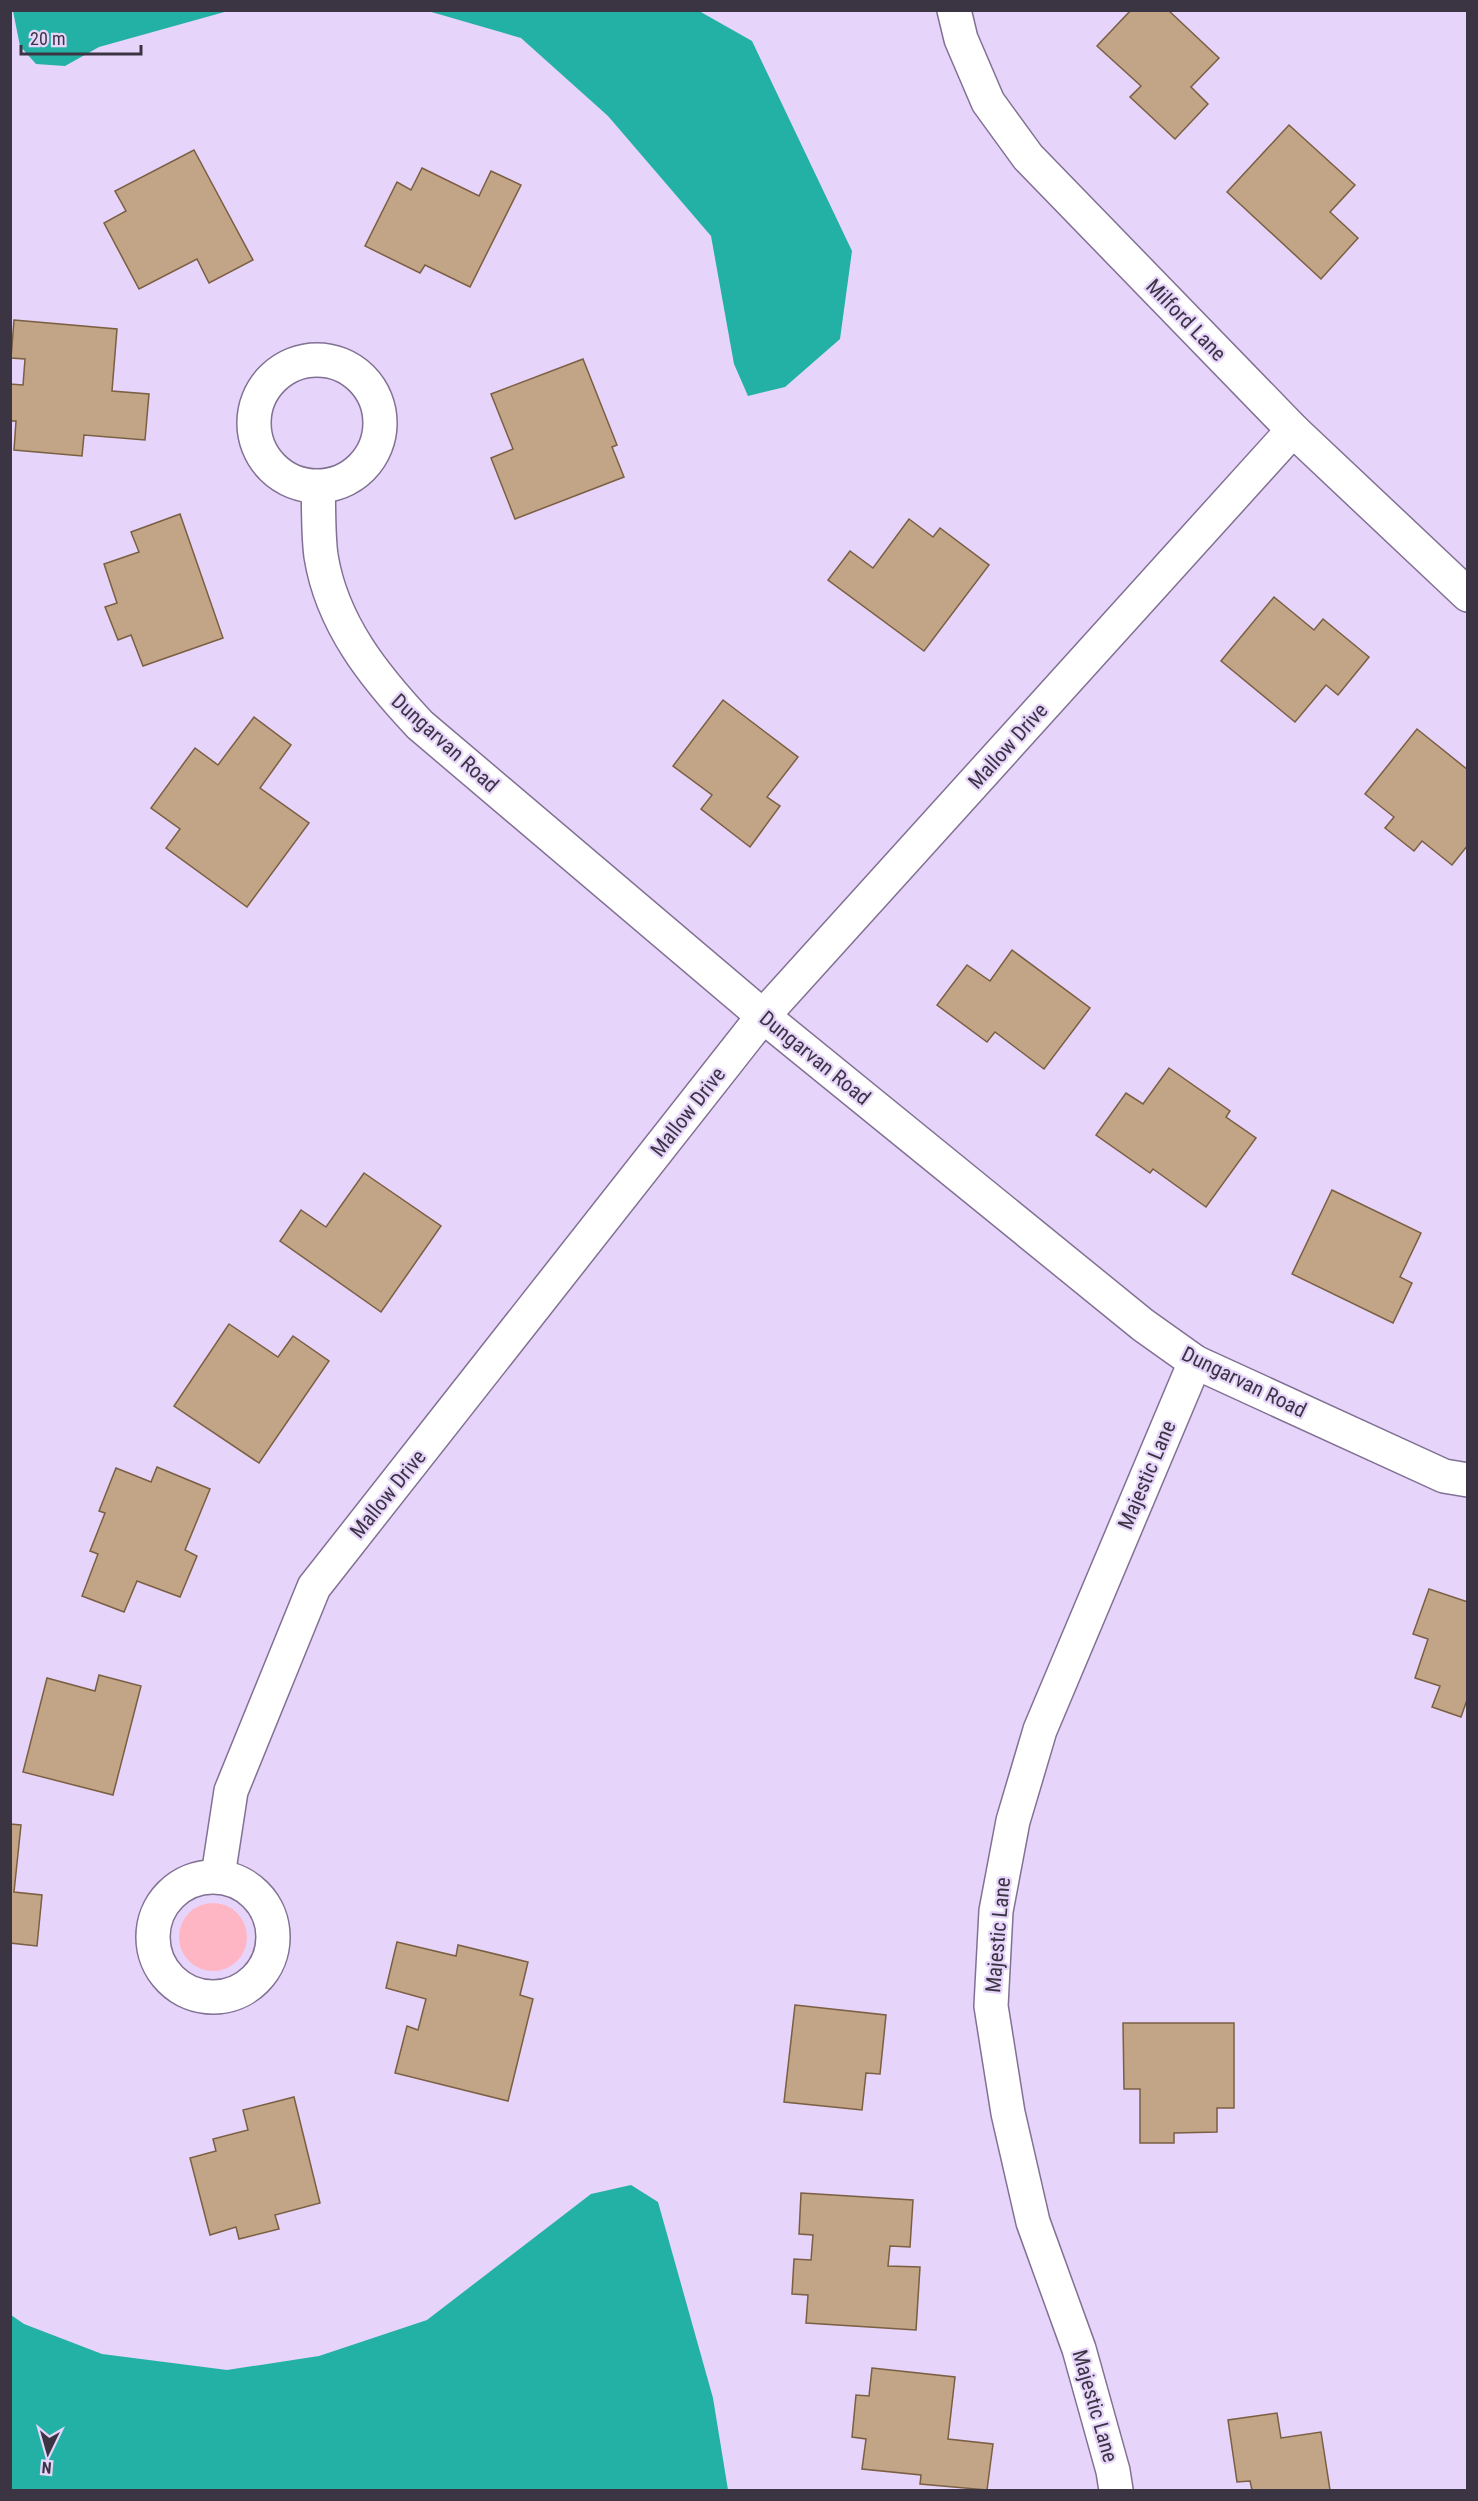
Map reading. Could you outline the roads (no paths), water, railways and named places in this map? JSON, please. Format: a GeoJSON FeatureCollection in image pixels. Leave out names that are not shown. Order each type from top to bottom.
{"type":"FeatureCollection","features":[{"type":"Feature","properties":{"kind":"street","name":"Milford Lane"},"geometry":{"type":"LineString","coordinates":[[954,10],[961,39],[988,102],[1028,157],[1293,430],[1467,595]]}},
{"type":"Feature","properties":{"kind":"street","name":"Mallow Drive"},"geometry":{"type":"LineString","coordinates":[[218,1876],[231,1791],[314,1587],[763,1016],[1293,430]]}},
{"type":"Feature","properties":{"kind":"street","name":"Dungarvan Road"},"geometry":{"type":"LineString","coordinates":[[318,487],[321,556],[333,600],[353,643],[383,686],[420,725],[763,1016],[1143,1325],[1196,1362],[1444,1476],[1467,1480]]}},
{"type":"Feature","properties":{"kind":"street","name":"Majestic Lane"},"geometry":{"type":"LineString","coordinates":[[1116,2490],[1113,2471],[1079,2349],[1033,2222],[1008,2113],[992,2006],[996,1911],[1013,1821],[1040,1730],[1196,1362]]}}]}
